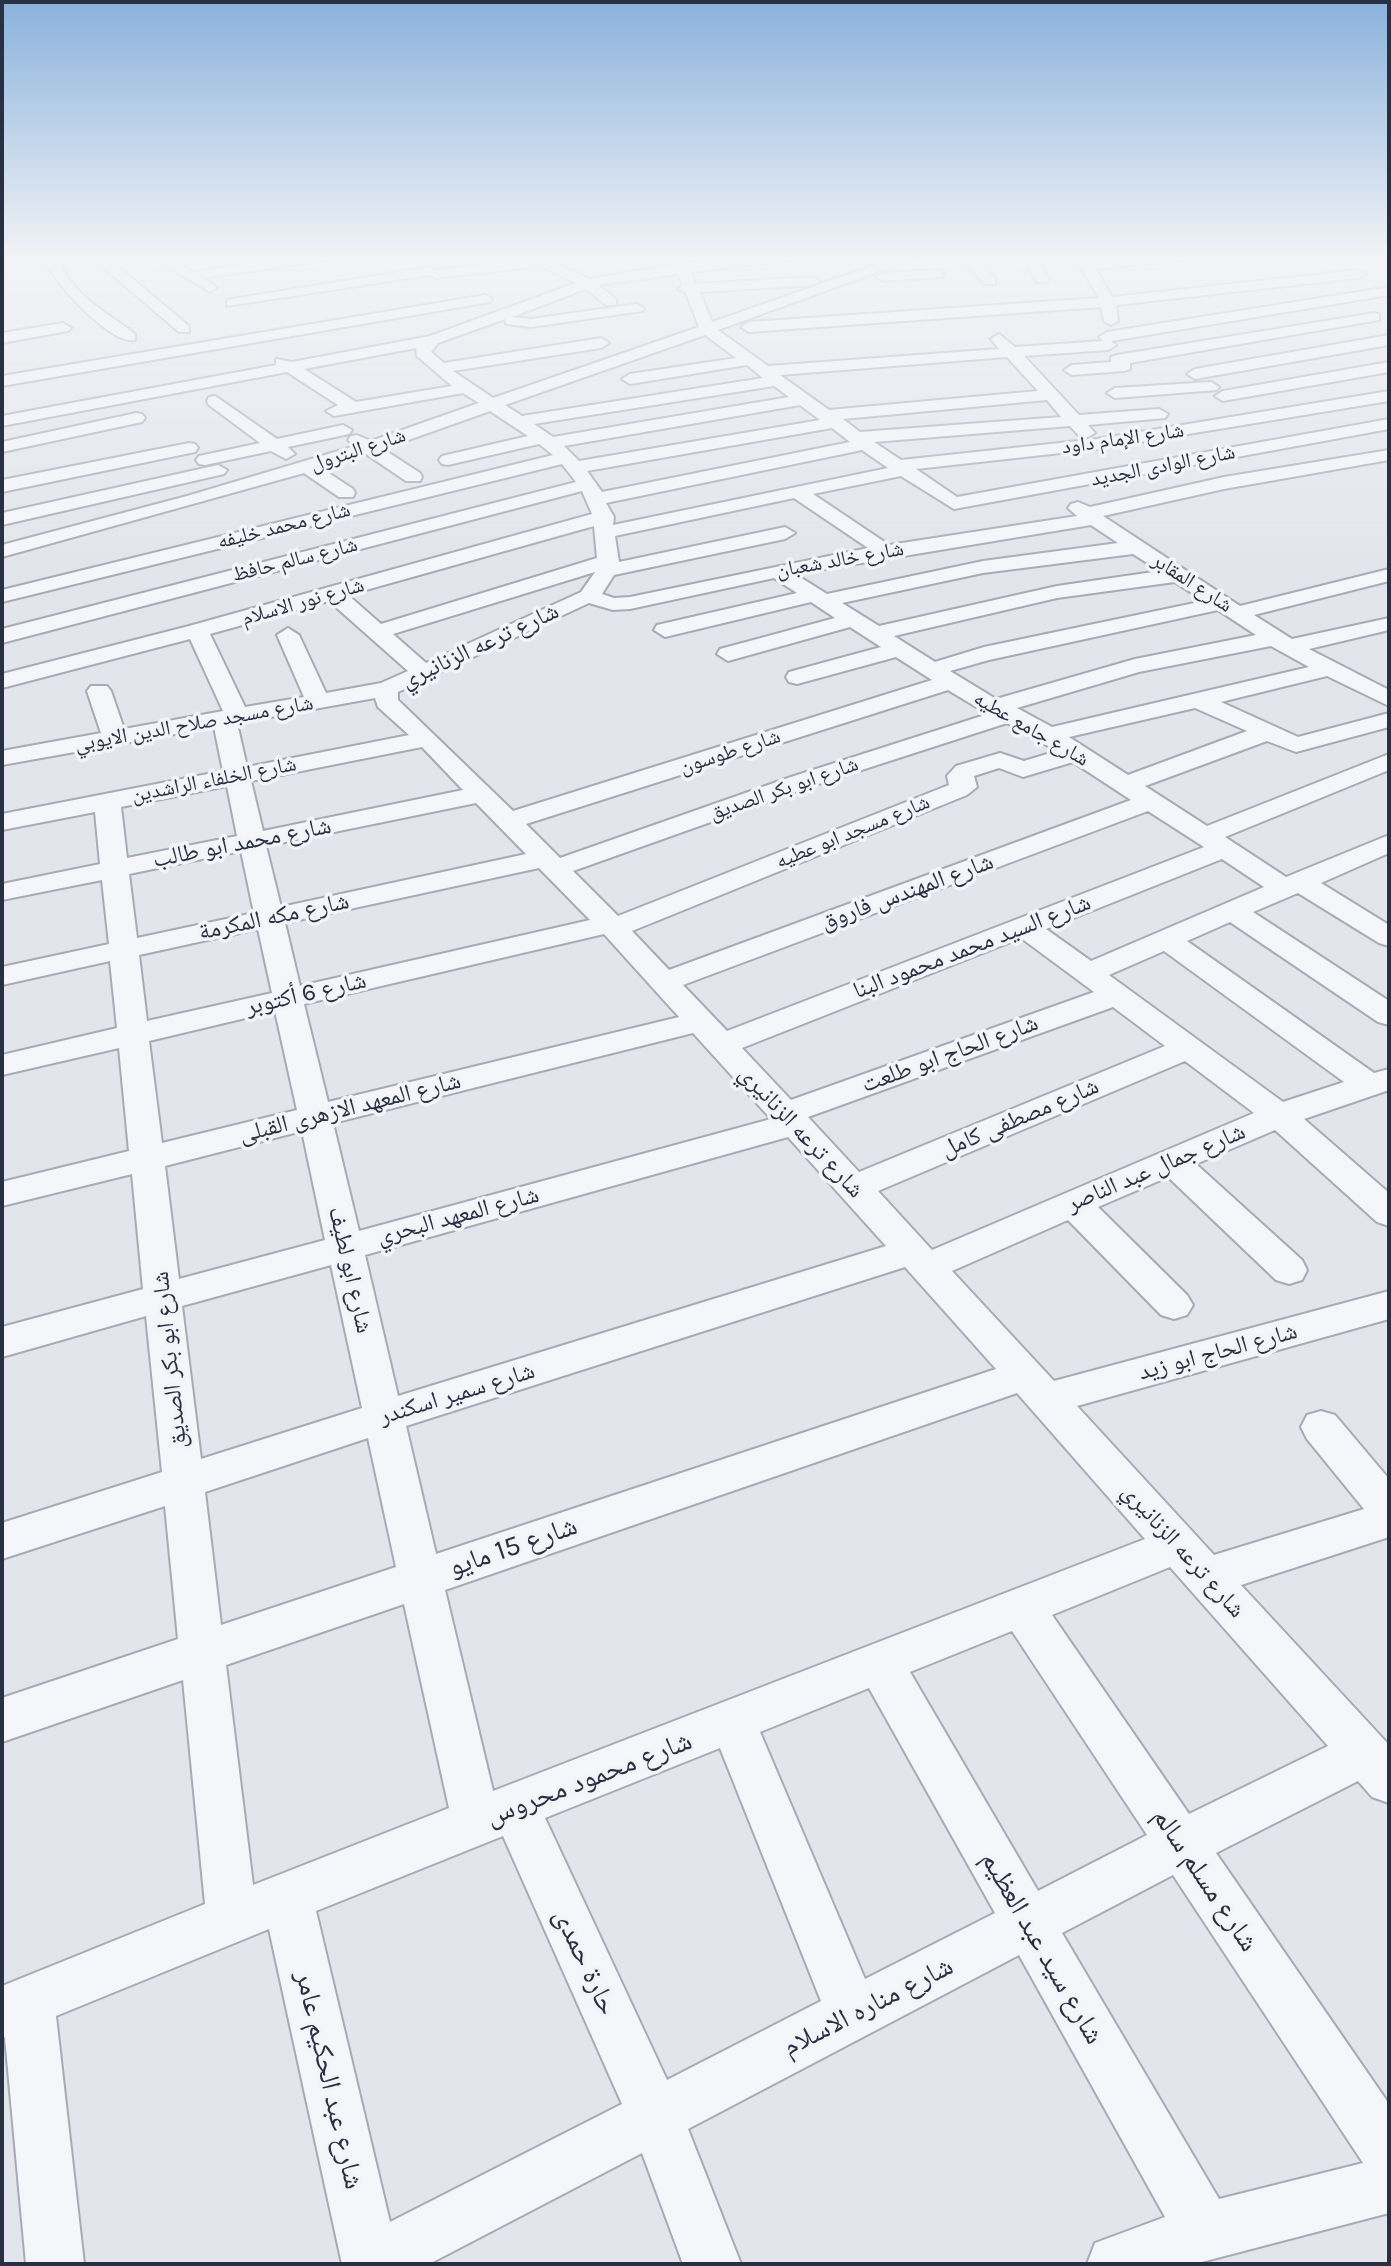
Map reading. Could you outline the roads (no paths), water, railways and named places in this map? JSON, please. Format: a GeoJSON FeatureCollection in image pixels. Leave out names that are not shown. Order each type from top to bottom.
{"type":"FeatureCollection","features":[{"type":"Feature","properties":{"kind":"street"},"geometry":{"type":"LineString","coordinates":[[76,362],[83,367]]}},
{"type":"Feature","properties":{"kind":"street"},"geometry":{"type":"LineString","coordinates":[[2,382],[114,362]]}},
{"type":"Feature","properties":{"kind":"street"},"geometry":{"type":"LineString","coordinates":[[277,362],[354,408]]}},
{"type":"Feature","properties":{"kind":"street"},"geometry":{"type":"LineString","coordinates":[[2,421],[320,362]]}},
{"type":"Feature","properties":{"kind":"street"},"geometry":{"type":"LineString","coordinates":[[433,362],[466,388],[548,440],[571,462],[602,527]]}},
{"type":"Feature","properties":{"kind":"street"},"geometry":{"type":"LineString","coordinates":[[413,477],[368,448],[319,411],[354,408],[445,372],[495,362]]}},
{"type":"Feature","properties":{"kind":"street","name":"شارع البترول"},"geometry":{"type":"LineString","coordinates":[[2,551],[248,485],[368,448],[608,362]]}},
{"type":"Feature","properties":{"kind":"street"},"geometry":{"type":"LineString","coordinates":[[630,379],[710,362]]}},
{"type":"Feature","properties":{"kind":"street"},"geometry":{"type":"LineString","coordinates":[[759,362],[772,375],[861,441],[939,494]]}},
{"type":"Feature","properties":{"kind":"street"},"geometry":{"type":"LineString","coordinates":[[521,421],[772,375],[903,362]]}},
{"type":"Feature","properties":{"kind":"street"},"geometry":{"type":"LineString","coordinates":[[1019,362],[1097,444]]}},
{"type":"Feature","properties":{"kind":"street"},"geometry":{"type":"LineString","coordinates":[[1002,374],[1091,368],[1128,362]]}},
{"type":"Feature","properties":{"kind":"street"},"geometry":{"type":"LineString","coordinates":[[1237,408],[1190,370],[1245,362]]}},
{"type":"Feature","properties":{"kind":"street"},"geometry":{"type":"LineString","coordinates":[[1115,393],[1217,392],[1389,367]]}},
{"type":"Feature","properties":{"kind":"street"},"geometry":{"type":"LineString","coordinates":[[1091,368],[1138,416]]}},
{"type":"Feature","properties":{"kind":"street"},"geometry":{"type":"LineString","coordinates":[[288,386],[312,381]]}},
{"type":"Feature","properties":{"kind":"street"},"geometry":{"type":"LineString","coordinates":[[73,386],[87,405]]}},
{"type":"Feature","properties":{"kind":"street"},"geometry":{"type":"LineString","coordinates":[[394,392],[466,388]]}},
{"type":"Feature","properties":{"kind":"street"},"geometry":{"type":"LineString","coordinates":[[448,460],[822,389]]}},
{"type":"Feature","properties":{"kind":"street","name":"شارع محمد خليفه"},"geometry":{"type":"LineString","coordinates":[[2,596],[571,462],[832,418],[1050,395]]}},
{"type":"Feature","properties":{"kind":"street"},"geometry":{"type":"LineString","coordinates":[[240,396],[209,402],[346,493]]}},
{"type":"Feature","properties":{"kind":"street","name":"شارع الإمام داود"},"geometry":{"type":"LineString","coordinates":[[602,527],[797,492],[900,468],[1097,444],[1389,396]]}},
{"type":"Feature","properties":{"kind":"street"},"geometry":{"type":"LineString","coordinates":[[378,632],[602,527],[861,441],[1199,411]]}},
{"type":"Feature","properties":{"kind":"street"},"geometry":{"type":"LineString","coordinates":[[10,445],[81,430],[158,424],[212,465],[277,499]]}},
{"type":"Feature","properties":{"kind":"street","name":"شارع الوادى الجديد"},"geometry":{"type":"LineString","coordinates":[[939,494],[959,503],[1389,424]]}},
{"type":"Feature","properties":{"kind":"street"},"geometry":{"type":"LineString","coordinates":[[81,430],[121,463]]}},
{"type":"Feature","properties":{"kind":"street"},"geometry":{"type":"LineString","coordinates":[[2,519],[212,465],[274,445],[343,430]]}},
{"type":"Feature","properties":{"kind":"street"},"geometry":{"type":"LineString","coordinates":[[10,445],[50,477]]}},
{"type":"Feature","properties":{"kind":"street"},"geometry":{"type":"LineString","coordinates":[[3,485],[188,448]]}},
{"type":"Feature","properties":{"kind":"street","name":"شارع المقابر"},"geometry":{"type":"LineString","coordinates":[[1002,454],[1048,488],[1282,643],[1328,669],[1378,685],[1389,699]]}},
{"type":"Feature","properties":{"kind":"street","name":"شارع خالد شعبان"},"geometry":{"type":"LineString","coordinates":[[588,596],[613,604],[630,603],[825,561],[1091,517],[1224,483],[1389,455]]}},
{"type":"Feature","properties":{"kind":"street"},"geometry":{"type":"LineString","coordinates":[[797,492],[885,551]]}},
{"type":"Feature","properties":{"kind":"street"},"geometry":{"type":"LineString","coordinates":[[914,499],[939,494]]}},
{"type":"Feature","properties":{"kind":"street"},"geometry":{"type":"LineString","coordinates":[[194,500],[221,520]]}},
{"type":"Feature","properties":{"kind":"street"},"geometry":{"type":"LineString","coordinates":[[126,519],[157,540]]}},
{"type":"Feature","properties":{"kind":"street"},"geometry":{"type":"LineString","coordinates":[[602,527],[777,527],[825,561]]}},
{"type":"Feature","properties":{"kind":"street","name":"شارع نور الاسلام"},"geometry":{"type":"LineString","coordinates":[[2,681],[333,593],[602,527]]}},
{"type":"Feature","properties":{"kind":"street","name":"شارع ترعه الزنانيري"},"geometry":{"type":"LineString","coordinates":[[602,527],[600,585],[588,596],[387,689],[386,702],[427,738],[612,926],[920,1259],[1377,1766]]}},
{"type":"Feature","properties":{"kind":"street","name":"شارع سالم حافظ"},"geometry":{"type":"LineString","coordinates":[[2,636],[602,527]]}},
{"type":"Feature","properties":{"kind":"street"},"geometry":{"type":"LineString","coordinates":[[59,537],[94,573]]}},
{"type":"Feature","properties":{"kind":"street"},"geometry":{"type":"LineString","coordinates":[[666,630],[983,567],[1137,547]]}},
{"type":"Feature","properties":{"kind":"street","name":"شارع جامع عطيه"},"geometry":{"type":"LineString","coordinates":[[778,570],[851,620],[941,676],[1049,735],[1214,843],[1389,937]]}},
{"type":"Feature","properties":{"kind":"street"},"geometry":{"type":"LineString","coordinates":[[874,634],[1057,592],[1178,575]]}},
{"type":"Feature","properties":{"kind":"street","name":"شارع طوسون"},"geometry":{"type":"LineString","coordinates":[[510,821],[830,702],[941,676],[984,654],[1389,575]]}},
{"type":"Feature","properties":{"kind":"street"},"geometry":{"type":"LineString","coordinates":[[333,593],[424,673]]}},
{"type":"Feature","properties":{"kind":"street"},"geometry":{"type":"LineString","coordinates":[[728,654],[851,620]]}},
{"type":"Feature","properties":{"kind":"street","name":"شارع ابو بكر الصديق"},"geometry":{"type":"LineString","coordinates":[[552,863],[800,782],[1135,666],[1389,624]]}},
{"type":"Feature","properties":{"kind":"street","name":"شارع ابو لطيف"},"geometry":{"type":"LineString","coordinates":[[197,631],[230,717],[237,776],[421,1578],[496,1815]]}},
{"type":"Feature","properties":{"kind":"street"},"geometry":{"type":"LineString","coordinates":[[288,635],[318,702]]}},
{"type":"Feature","properties":{"kind":"street"},"geometry":{"type":"LineString","coordinates":[[830,702],[792,673],[898,649]]}},
{"type":"Feature","properties":{"kind":"street"},"geometry":{"type":"LineString","coordinates":[[1049,735],[1328,669]]}},
{"type":"Feature","properties":{"kind":"street","name":"شارع مسجد صلاح الدين الايوبي"},"geometry":{"type":"LineString","coordinates":[[2,758],[387,689]]}},
{"type":"Feature","properties":{"kind":"street"},"geometry":{"type":"LineString","coordinates":[[99,691],[115,738]]}},
{"type":"Feature","properties":{"kind":"street"},"geometry":{"type":"LineString","coordinates":[[1196,699],[1286,743],[1300,745],[1389,720]]}},
{"type":"Feature","properties":{"kind":"street"},"geometry":{"type":"LineString","coordinates":[[1125,785],[1265,733]]}},
{"type":"Feature","properties":{"kind":"street","name":"شارع الخلفاء الراشدين"},"geometry":{"type":"LineString","coordinates":[[2,822],[427,738]]}},
{"type":"Feature","properties":{"kind":"street","name":"شارع مسجد ابو عطيه"},"geometry":{"type":"LineString","coordinates":[[612,926],[958,790],[964,787],[960,776],[965,771],[1000,760],[1023,769],[1076,753]]}},
{"type":"Feature","properties":{"kind":"street","name":"شارع السيد محمد محمود البنا"},"geometry":{"type":"LineString","coordinates":[[710,1034],[1024,927],[1214,843],[1389,761]]}},
{"type":"Feature","properties":{"kind":"street","name":"شارع محمد ابو طالب"},"geometry":{"type":"LineString","coordinates":[[2,892],[483,794]]}},
{"type":"Feature","properties":{"kind":"street","name":"شارع ابو بكر الصديق"},"geometry":{"type":"LineString","coordinates":[[107,801],[232,1918]]}},
{"type":"Feature","properties":{"kind":"street","name":"شارع المهندس فاروق"},"geometry":{"type":"LineString","coordinates":[[663,982],[1151,801]]}},
{"type":"Feature","properties":{"kind":"street"},"geometry":{"type":"LineString","coordinates":[[1087,974],[1389,844]]}},
{"type":"Feature","properties":{"kind":"street","name":"شارع مكه المكرمة"},"geometry":{"type":"LineString","coordinates":[[2,976],[270,918],[552,863]]}},
{"type":"Feature","properties":{"kind":"street"},"geometry":{"type":"LineString","coordinates":[[1234,912],[1389,1015]]}},
{"type":"Feature","properties":{"kind":"street","name":"شارع 6 أكتوبر"},"geometry":{"type":"LineString","coordinates":[[2,1065],[612,926]]}},
{"type":"Feature","properties":{"kind":"street"},"geometry":{"type":"LineString","coordinates":[[1024,927],[1279,1115],[1385,1203]]}},
{"type":"Feature","properties":{"kind":"street"},"geometry":{"type":"LineString","coordinates":[[1168,941],[1379,1082]]}},
{"type":"Feature","properties":{"kind":"street","name":"شارع الحاج ابو طلعت"},"geometry":{"type":"LineString","coordinates":[[789,1119],[1115,995]]}},
{"type":"Feature","properties":{"kind":"street","name":"شارع المعهد الازهرى القبلى"},"geometry":{"type":"LineString","coordinates":[[2,1194],[315,1117],[710,1034]]}},
{"type":"Feature","properties":{"kind":"street","name":"شارع مصطفى كامل"},"geometry":{"type":"LineString","coordinates":[[853,1188],[1188,1048]]}},
{"type":"Feature","properties":{"kind":"street","name":"شارع جمال عبد الناصر"},"geometry":{"type":"LineString","coordinates":[[920,1259],[1073,1204],[1279,1115],[1379,1082]]}},
{"type":"Feature","properties":{"kind":"street","name":"شارع المعهد البحري"},"geometry":{"type":"LineString","coordinates":[[2,1342],[345,1247],[789,1119]]}},
{"type":"Feature","properties":{"kind":"street"},"geometry":{"type":"LineString","coordinates":[[1173,1162],[1289,1270]]}},
{"type":"Feature","properties":{"kind":"street"},"geometry":{"type":"LineString","coordinates":[[1073,1204],[1174,1305]]}},
{"type":"Feature","properties":{"kind":"street","name":"شارع سمير اسكندر"},"geometry":{"type":"LineString","coordinates":[[2,1541],[384,1416],[920,1259]]}},
{"type":"Feature","properties":{"kind":"street","name":"شارع الحاج ابو زيد"},"geometry":{"type":"LineString","coordinates":[[1035,1387],[1389,1305]]}},
{"type":"Feature","properties":{"kind":"street","name":"شارع 15 مايو"},"geometry":{"type":"LineString","coordinates":[[2,1720],[421,1578],[1035,1387]]}},
{"type":"Feature","properties":{"kind":"street"},"geometry":{"type":"LineString","coordinates":[[1321,1427],[1389,1508]]}},
{"type":"Feature","properties":{"kind":"street","name":"شارع محمود محروس"},"geometry":{"type":"LineString","coordinates":[[15,2007],[287,1896],[733,1723],[1021,1607],[1191,1561],[1389,1519]]}},
{"type":"Feature","properties":{"kind":"street","name":"شارع مسلم سالم"},"geometry":{"type":"LineString","coordinates":[[1021,1607],[1389,2152]]}},
{"type":"Feature","properties":{"kind":"street","name":"شارع سيد عبد العظيم"},"geometry":{"type":"LineString","coordinates":[[880,1664],[1205,2231]]}},
{"type":"Feature","properties":{"kind":"street"},"geometry":{"type":"LineString","coordinates":[[733,1723],[853,2014]]}},
{"type":"Feature","properties":{"kind":"street","name":"شارع مناره الاسلام"},"geometry":{"type":"LineString","coordinates":[[371,2264],[1181,1844],[1377,1766]]}},
{"type":"Feature","properties":{"kind":"street","name":"حارة حمدى"},"geometry":{"type":"LineString","coordinates":[[496,1815],[656,2117],[712,2264]]}},
{"type":"Feature","properties":{"kind":"street","name":"شارع عبد الحكيم عامر"},"geometry":{"type":"LineString","coordinates":[[287,1896],[371,2264]]}},
{"type":"Feature","properties":{"kind":"street"},"geometry":{"type":"LineString","coordinates":[[15,2007],[55,2264]]}},
{"type":"Feature","properties":{"kind":"street"},"geometry":{"type":"LineString","coordinates":[[1116,2264],[1205,2231],[1389,2185]]}}]}
